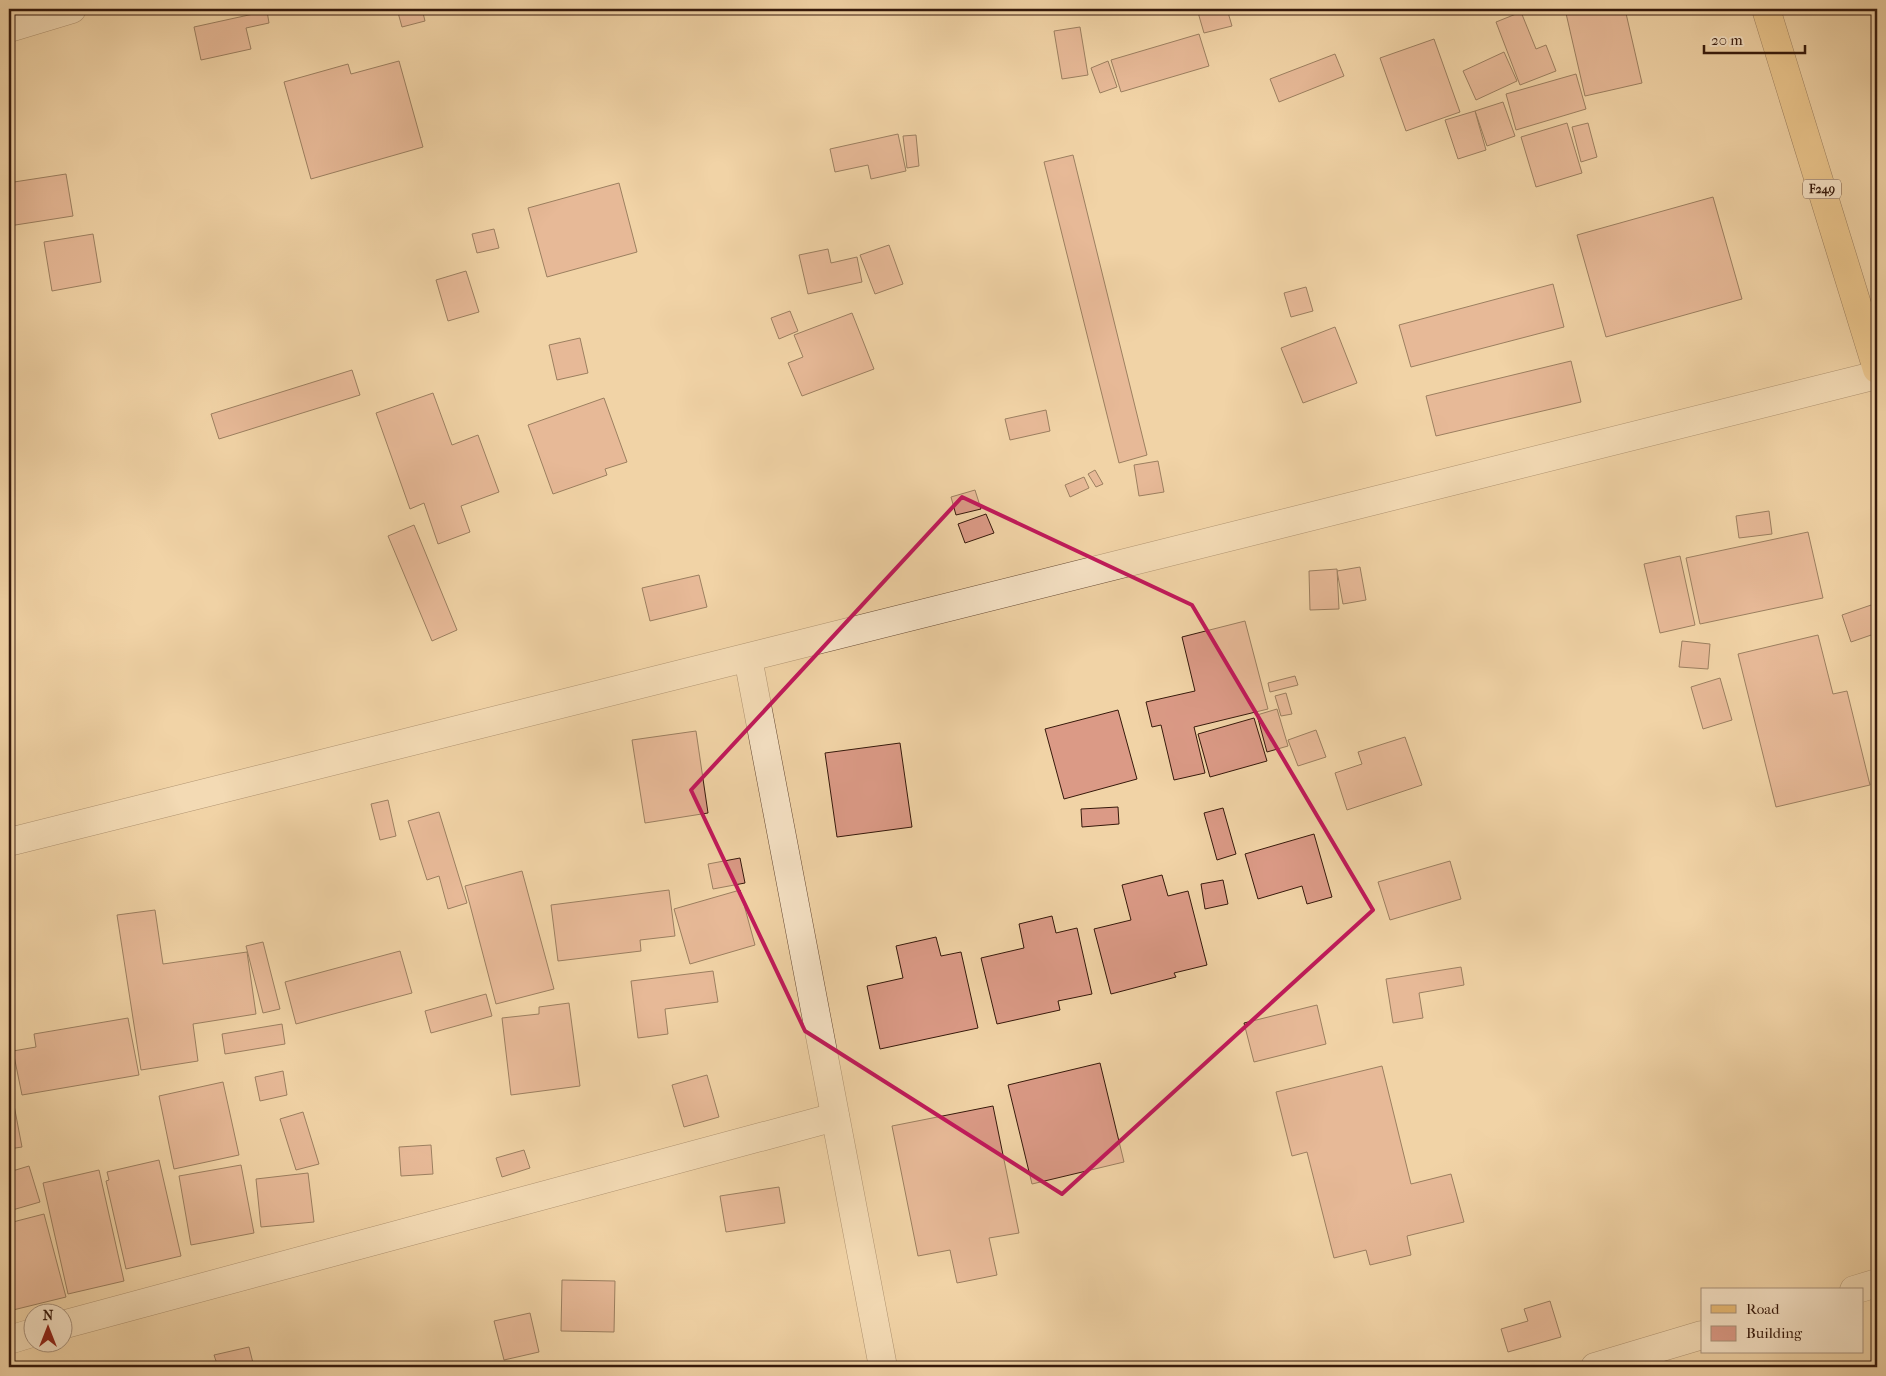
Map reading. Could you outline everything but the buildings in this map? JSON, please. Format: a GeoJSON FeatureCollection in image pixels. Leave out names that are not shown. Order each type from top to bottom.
{"type":"FeatureCollection","features":[{"type":"Feature","properties":{"kind":"main road","name":"F249"},"geometry":{"type":"LineString","coordinates":[[1766,9],[1877,369]]}},
{"type":"Feature","properties":{"kind":"street"},"geometry":{"type":"LineString","coordinates":[[9,28],[72,9]]}},
{"type":"Feature","properties":{"kind":"street"},"geometry":{"type":"LineString","coordinates":[[9,842],[1877,375]]}},
{"type":"Feature","properties":{"kind":"street"},"geometry":{"type":"LineString","coordinates":[[748,658],[883,1367]]}},
{"type":"Feature","properties":{"kind":"street"},"geometry":{"type":"LineString","coordinates":[[72,1322],[835,1117]]}},
{"type":"Feature","properties":{"kind":"street"},"geometry":{"type":"LineString","coordinates":[[1861,1288],[1877,1283]]}},
{"type":"Feature","properties":{"kind":"street"},"geometry":{"type":"LineString","coordinates":[[1595,1367],[1701,1335]]}},
{"type":"Feature","properties":{"kind":"street"},"geometry":{"type":"LineString","coordinates":[[9,1340],[22,1336]]}},
{"type":"Feature","properties":{"kind":"highlighted area"},"geometry":{"type":"Polygon","coordinates":[[[962,497],[1192,605],[1373,910],[1062,1194],[805,1031],[691,790],[962,497]]]}}]}
